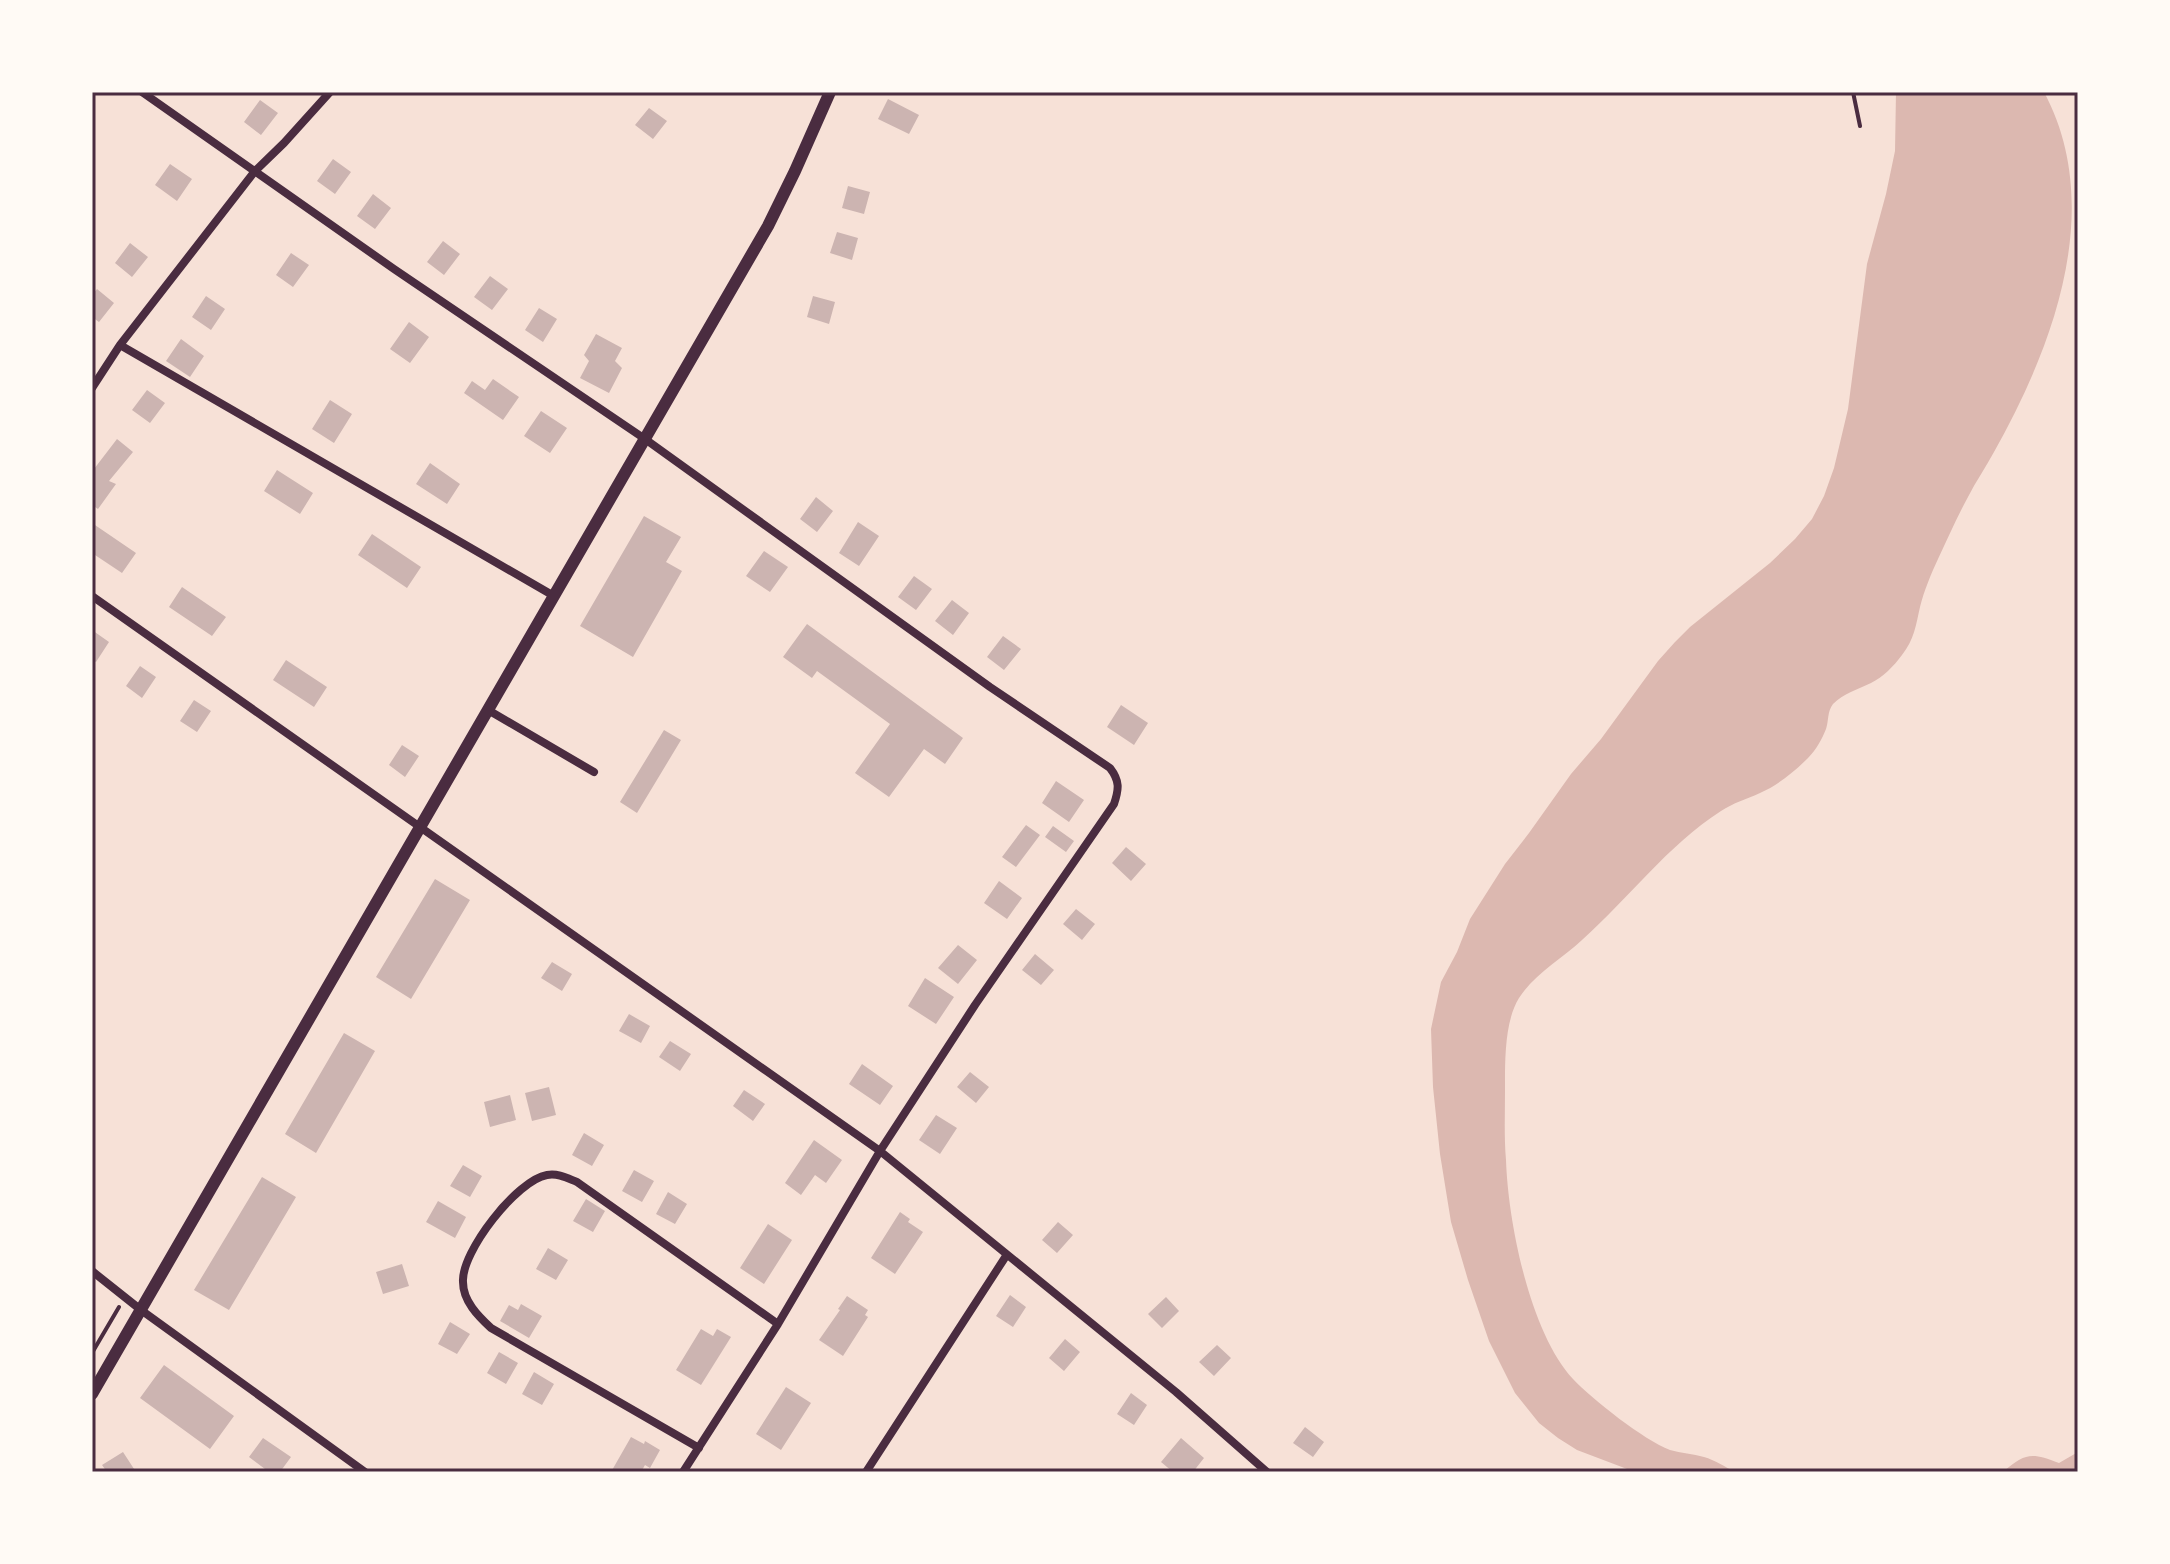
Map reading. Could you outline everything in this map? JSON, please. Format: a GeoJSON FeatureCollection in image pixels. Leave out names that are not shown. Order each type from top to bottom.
{"type":"FeatureCollection","features":[{"type":"Feature","properties":{"kind":"street"},"geometry":{"type":"LineString","coordinates":[[142,92],[394,269],[645,439],[990,687],[1110,768],[1117,777],[1119,789],[1114,804],[975,1005],[880,1151],[778,1324],[683,1472]]}},
{"type":"Feature","properties":{"kind":"street"},"geometry":{"type":"LineString","coordinates":[[92,388],[120,345],[255,171],[330,92]]}},
{"type":"Feature","properties":{"kind":"street"},"geometry":{"type":"LineString","coordinates":[[92,1394],[768,226],[830,92]]}},
{"type":"Feature","properties":{"kind":"street"},"geometry":{"type":"LineString","coordinates":[[120,345],[554,596]]}},
{"type":"Feature","properties":{"kind":"street"},"geometry":{"type":"LineString","coordinates":[[92,596],[880,1151],[1176,1392],[1267,1472]]}},
{"type":"Feature","properties":{"kind":"street"},"geometry":{"type":"LineString","coordinates":[[488,710],[594,772]]}},
{"type":"Feature","properties":{"kind":"street"},"geometry":{"type":"LineString","coordinates":[[699,1448],[491,1328],[480,1318],[466,1298],[462,1285],[463,1271],[498,1211],[530,1182],[547,1175],[561,1175],[577,1182],[778,1324]]}},
{"type":"Feature","properties":{"kind":"street"},"geometry":{"type":"LineString","coordinates":[[866,1472],[1006,1256]]}},
{"type":"Feature","properties":{"kind":"street"},"geometry":{"type":"LineString","coordinates":[[92,1271],[365,1472]]}},
{"type":"Feature","properties":{"kind":"path"},"geometry":{"type":"LineString","coordinates":[[1853,92],[1860,126]]}},
{"type":"Feature","properties":{"kind":"path"},"geometry":{"type":"LineString","coordinates":[[92,1353],[125,1297]]}},
{"type":"Feature","properties":{"kind":"shaded area"},"geometry":{"type":"Polygon","coordinates":[[[1896,92],[2044,92],[2062,136],[2071,182],[2071,229],[2064,276],[2052,323],[2035,368],[2016,411],[1971,491],[1935,565],[1912,638],[1899,659],[1880,678],[1833,704],[1821,740],[1811,755],[1786,778],[1726,808],[1683,840],[1582,940],[1532,981],[1519,998],[1510,1019],[1505,1056],[1505,1151],[1511,1214],[1524,1276],[1545,1334],[1573,1379],[1619,1419],[1670,1450],[1708,1458],[1735,1472],[1635,1472],[1577,1450],[1539,1423],[1515,1393],[1489,1341],[1451,1222],[1433,1087],[1431,1029],[1441,982],[1470,919],[1505,864],[1571,774],[1675,642],[1795,539],[1812,519],[1824,496],[1848,409],[1867,264],[1895,151],[1896,92]]]}},
{"type":"Feature","properties":{"kind":"shaded area"},"geometry":{"type":"Polygon","coordinates":[[[2078,1452],[2078,1472],[2003,1472],[2030,1456],[2059,1463],[2078,1452]]]}},
{"type":"Feature","properties":{"kind":"building"},"geometry":{"type":"Polygon","coordinates":[[[888,99],[919,115],[909,134],[878,119],[888,99]]]}},
{"type":"Feature","properties":{"kind":"building"},"geometry":{"type":"Polygon","coordinates":[[[260,100],[278,113],[261,135],[244,122],[260,100]]]}},
{"type":"Feature","properties":{"kind":"building"},"geometry":{"type":"Polygon","coordinates":[[[649,108],[667,121],[653,139],[635,125],[649,108]]]}},
{"type":"Feature","properties":{"kind":"building"},"geometry":{"type":"Polygon","coordinates":[[[333,159],[351,172],[335,194],[317,181],[333,159]]]}},
{"type":"Feature","properties":{"kind":"building"},"geometry":{"type":"Polygon","coordinates":[[[170,164],[192,179],[177,201],[155,185],[170,164]]]}},
{"type":"Feature","properties":{"kind":"building"},"geometry":{"type":"Polygon","coordinates":[[[848,186],[870,192],[864,214],[842,208],[848,186]]]}},
{"type":"Feature","properties":{"kind":"building"},"geometry":{"type":"Polygon","coordinates":[[[373,194],[391,208],[375,229],[357,216],[373,194]]]}},
{"type":"Feature","properties":{"kind":"building"},"geometry":{"type":"Polygon","coordinates":[[[837,232],[858,238],[852,260],[830,253],[837,232]]]}},
{"type":"Feature","properties":{"kind":"building"},"geometry":{"type":"Polygon","coordinates":[[[443,241],[460,254],[444,275],[427,262],[443,241]]]}},
{"type":"Feature","properties":{"kind":"building"},"geometry":{"type":"Polygon","coordinates":[[[130,243],[148,257],[132,277],[115,263],[130,243]]]}},
{"type":"Feature","properties":{"kind":"building"},"geometry":{"type":"Polygon","coordinates":[[[291,253],[309,265],[293,287],[276,275],[291,253]]]}},
{"type":"Feature","properties":{"kind":"building"},"geometry":{"type":"Polygon","coordinates":[[[490,276],[508,289],[492,310],[474,297],[490,276]]]}},
{"type":"Feature","properties":{"kind":"building"},"geometry":{"type":"Polygon","coordinates":[[[97,289],[114,303],[99,322],[92,317],[92,295],[97,289]]]}},
{"type":"Feature","properties":{"kind":"building"},"geometry":{"type":"Polygon","coordinates":[[[206,296],[225,309],[211,330],[192,317],[206,296]]]}},
{"type":"Feature","properties":{"kind":"building"},"geometry":{"type":"Polygon","coordinates":[[[813,296],[835,302],[829,324],[807,317],[813,296]]]}},
{"type":"Feature","properties":{"kind":"building"},"geometry":{"type":"Polygon","coordinates":[[[539,308],[557,319],[543,342],[525,330],[539,308]]]}},
{"type":"Feature","properties":{"kind":"building"},"geometry":{"type":"Polygon","coordinates":[[[409,322],[429,337],[410,363],[390,349],[409,322]]]}},
{"type":"Feature","properties":{"kind":"building"},"geometry":{"type":"Polygon","coordinates":[[[596,334],[622,348],[615,361],[622,368],[609,393],[580,378],[589,361],[584,355],[596,334]]]}},
{"type":"Feature","properties":{"kind":"building"},"geometry":{"type":"Polygon","coordinates":[[[181,339],[204,356],[190,377],[166,361],[181,339]]]}},
{"type":"Feature","properties":{"kind":"building"},"geometry":{"type":"Polygon","coordinates":[[[493,379],[519,397],[503,420],[464,393],[472,381],[485,390],[493,379]]]}},
{"type":"Feature","properties":{"kind":"building"},"geometry":{"type":"Polygon","coordinates":[[[147,390],[165,403],[150,423],[132,410],[147,390]]]}},
{"type":"Feature","properties":{"kind":"building"},"geometry":{"type":"Polygon","coordinates":[[[330,400],[352,414],[334,443],[312,429],[330,400]]]}},
{"type":"Feature","properties":{"kind":"building"},"geometry":{"type":"Polygon","coordinates":[[[541,411],[567,428],[550,453],[524,436],[541,411]]]}},
{"type":"Feature","properties":{"kind":"building"},"geometry":{"type":"Polygon","coordinates":[[[117,439],[133,452],[109,481],[116,484],[98,509],[92,505],[92,467],[94,469],[117,439]]]}},
{"type":"Feature","properties":{"kind":"building"},"geometry":{"type":"Polygon","coordinates":[[[430,463],[460,484],[447,504],[416,484],[430,463]]]}},
{"type":"Feature","properties":{"kind":"building"},"geometry":{"type":"Polygon","coordinates":[[[277,470],[313,493],[300,514],[264,491],[277,470]]]}},
{"type":"Feature","properties":{"kind":"building"},"geometry":{"type":"Polygon","coordinates":[[[816,497],[833,511],[817,532],[800,519],[816,497]]]}},
{"type":"Feature","properties":{"kind":"building"},"geometry":{"type":"Polygon","coordinates":[[[644,516],[681,537],[666,562],[682,571],[633,657],[580,626],[644,516]]]}},
{"type":"Feature","properties":{"kind":"building"},"geometry":{"type":"Polygon","coordinates":[[[858,522],[879,536],[859,566],[839,553],[858,522]]]}},
{"type":"Feature","properties":{"kind":"building"},"geometry":{"type":"Polygon","coordinates":[[[92,523],[136,553],[122,573],[92,553],[92,523]]]}},
{"type":"Feature","properties":{"kind":"building"},"geometry":{"type":"Polygon","coordinates":[[[372,534],[421,567],[407,588],[358,555],[372,534]]]}},
{"type":"Feature","properties":{"kind":"building"},"geometry":{"type":"Polygon","coordinates":[[[764,551],[788,567],[770,592],[746,576],[764,551]]]}},
{"type":"Feature","properties":{"kind":"building"},"geometry":{"type":"Polygon","coordinates":[[[914,576],[932,589],[916,610],[898,597],[914,576]]]}},
{"type":"Feature","properties":{"kind":"building"},"geometry":{"type":"Polygon","coordinates":[[[182,587],[226,617],[212,636],[169,607],[182,587]]]}},
{"type":"Feature","properties":{"kind":"building"},"geometry":{"type":"Polygon","coordinates":[[[952,600],[969,613],[953,635],[935,621],[952,600]]]}},
{"type":"Feature","properties":{"kind":"building"},"geometry":{"type":"Polygon","coordinates":[[[807,624],[963,738],[945,764],[924,749],[889,797],[855,773],[890,724],[817,671],[812,678],[783,657],[807,624]]]}},
{"type":"Feature","properties":{"kind":"building"},"geometry":{"type":"Polygon","coordinates":[[[92,630],[109,642],[96,662],[92,660],[92,630]]]}},
{"type":"Feature","properties":{"kind":"building"},"geometry":{"type":"Polygon","coordinates":[[[1003,636],[1021,649],[1004,670],[987,657],[1003,636]]]}},
{"type":"Feature","properties":{"kind":"building"},"geometry":{"type":"Polygon","coordinates":[[[286,660],[327,687],[314,707],[273,680],[286,660]]]}},
{"type":"Feature","properties":{"kind":"building"},"geometry":{"type":"Polygon","coordinates":[[[140,666],[156,677],[142,698],[126,686],[140,666]]]}},
{"type":"Feature","properties":{"kind":"building"},"geometry":{"type":"Polygon","coordinates":[[[194,700],[211,711],[197,732],[180,721],[194,700]]]}},
{"type":"Feature","properties":{"kind":"building"},"geometry":{"type":"Polygon","coordinates":[[[1121,705],[1148,723],[1134,745],[1107,727],[1121,705]]]}},
{"type":"Feature","properties":{"kind":"building"},"geometry":{"type":"Polygon","coordinates":[[[664,730],[681,740],[637,813],[620,802],[664,730]]]}},
{"type":"Feature","properties":{"kind":"building"},"geometry":{"type":"Polygon","coordinates":[[[402,745],[419,756],[405,777],[389,765],[402,745]]]}},
{"type":"Feature","properties":{"kind":"building"},"geometry":{"type":"Polygon","coordinates":[[[1056,781],[1084,800],[1069,822],[1042,803],[1056,781]]]}},
{"type":"Feature","properties":{"kind":"building"},"geometry":{"type":"Polygon","coordinates":[[[1026,825],[1040,835],[1016,867],[1002,857],[1026,825]]]}},
{"type":"Feature","properties":{"kind":"building"},"geometry":{"type":"Polygon","coordinates":[[[1053,826],[1074,841],[1066,852],[1045,837],[1053,826]]]}},
{"type":"Feature","properties":{"kind":"building"},"geometry":{"type":"Polygon","coordinates":[[[1126,847],[1146,864],[1131,881],[1112,863],[1126,847]]]}},
{"type":"Feature","properties":{"kind":"building"},"geometry":{"type":"Polygon","coordinates":[[[435,879],[470,900],[411,999],[376,977],[435,879]]]}},
{"type":"Feature","properties":{"kind":"building"},"geometry":{"type":"Polygon","coordinates":[[[999,881],[1022,898],[1007,919],[984,903],[999,881]]]}},
{"type":"Feature","properties":{"kind":"building"},"geometry":{"type":"Polygon","coordinates":[[[1076,909],[1095,924],[1082,940],[1063,924],[1076,909]]]}},
{"type":"Feature","properties":{"kind":"building"},"geometry":{"type":"Polygon","coordinates":[[[958,945],[977,960],[958,984],[938,968],[958,945]]]}},
{"type":"Feature","properties":{"kind":"building"},"geometry":{"type":"Polygon","coordinates":[[[1035,954],[1054,970],[1041,985],[1022,970],[1035,954]]]}},
{"type":"Feature","properties":{"kind":"building"},"geometry":{"type":"Polygon","coordinates":[[[552,962],[572,974],[562,991],[541,978],[552,962]]]}},
{"type":"Feature","properties":{"kind":"building"},"geometry":{"type":"Polygon","coordinates":[[[925,978],[954,997],[936,1024],[908,1006],[925,978]]]}},
{"type":"Feature","properties":{"kind":"building"},"geometry":{"type":"Polygon","coordinates":[[[629,1014],[650,1026],[641,1043],[619,1031],[629,1014]]]}},
{"type":"Feature","properties":{"kind":"building"},"geometry":{"type":"Polygon","coordinates":[[[344,1033],[375,1051],[316,1153],[285,1134],[344,1033]]]}},
{"type":"Feature","properties":{"kind":"building"},"geometry":{"type":"Polygon","coordinates":[[[670,1041],[691,1054],[680,1071],[659,1057],[670,1041]]]}},
{"type":"Feature","properties":{"kind":"building"},"geometry":{"type":"Polygon","coordinates":[[[862,1064],[893,1086],[880,1105],[849,1084],[862,1064]]]}},
{"type":"Feature","properties":{"kind":"building"},"geometry":{"type":"Polygon","coordinates":[[[970,1072],[989,1087],[976,1103],[957,1087],[970,1072]]]}},
{"type":"Feature","properties":{"kind":"building"},"geometry":{"type":"Polygon","coordinates":[[[549,1087],[556,1115],[532,1121],[525,1093],[549,1087]]]}},
{"type":"Feature","properties":{"kind":"building"},"geometry":{"type":"Polygon","coordinates":[[[744,1090],[765,1104],[753,1121],[733,1106],[744,1090]]]}},
{"type":"Feature","properties":{"kind":"building"},"geometry":{"type":"Polygon","coordinates":[[[510,1095],[516,1120],[490,1127],[484,1102],[510,1095]]]}},
{"type":"Feature","properties":{"kind":"building"},"geometry":{"type":"Polygon","coordinates":[[[936,1115],[957,1128],[940,1154],[919,1140],[936,1115]]]}},
{"type":"Feature","properties":{"kind":"building"},"geometry":{"type":"Polygon","coordinates":[[[584,1133],[604,1145],[592,1166],[572,1155],[584,1133]]]}},
{"type":"Feature","properties":{"kind":"building"},"geometry":{"type":"Polygon","coordinates":[[[814,1140],[842,1160],[826,1183],[815,1175],[801,1195],[785,1183],[814,1140]]]}},
{"type":"Feature","properties":{"kind":"building"},"geometry":{"type":"Polygon","coordinates":[[[463,1165],[482,1176],[470,1197],[450,1186],[463,1165]]]}},
{"type":"Feature","properties":{"kind":"building"},"geometry":{"type":"Polygon","coordinates":[[[634,1170],[654,1181],[642,1202],[622,1191],[634,1170]]]}},
{"type":"Feature","properties":{"kind":"building"},"geometry":{"type":"Polygon","coordinates":[[[262,1177],[296,1197],[229,1310],[194,1290],[262,1177]]]}},
{"type":"Feature","properties":{"kind":"building"},"geometry":{"type":"Polygon","coordinates":[[[668,1192],[687,1204],[675,1224],[656,1214],[668,1192]]]}},
{"type":"Feature","properties":{"kind":"building"},"geometry":{"type":"Polygon","coordinates":[[[586,1199],[605,1211],[593,1232],[573,1221],[586,1199]]]}},
{"type":"Feature","properties":{"kind":"building"},"geometry":{"type":"Polygon","coordinates":[[[438,1201],[466,1217],[455,1238],[426,1222],[438,1201]]]}},
{"type":"Feature","properties":{"kind":"building"},"geometry":{"type":"Polygon","coordinates":[[[900,1212],[923,1232],[895,1274],[871,1258],[900,1212]]]}},
{"type":"Feature","properties":{"kind":"building"},"geometry":{"type":"Polygon","coordinates":[[[1058,1222],[1073,1235],[1057,1253],[1042,1240],[1058,1222]]]}},
{"type":"Feature","properties":{"kind":"building"},"geometry":{"type":"Polygon","coordinates":[[[768,1224],[792,1240],[764,1284],[740,1268],[768,1224]]]}},
{"type":"Feature","properties":{"kind":"building"},"geometry":{"type":"Polygon","coordinates":[[[548,1248],[568,1260],[556,1280],[536,1269],[548,1248]]]}},
{"type":"Feature","properties":{"kind":"building"},"geometry":{"type":"Polygon","coordinates":[[[402,1264],[409,1286],[383,1294],[376,1272],[402,1264]]]}},
{"type":"Feature","properties":{"kind":"building"},"geometry":{"type":"Polygon","coordinates":[[[1010,1295],[1026,1307],[1013,1327],[996,1316],[1010,1295]]]}},
{"type":"Feature","properties":{"kind":"building"},"geometry":{"type":"Polygon","coordinates":[[[847,1296],[868,1310],[865,1315],[868,1317],[843,1356],[819,1340],[847,1296]]]}},
{"type":"Feature","properties":{"kind":"building"},"geometry":{"type":"Polygon","coordinates":[[[1166,1297],[1179,1311],[1162,1328],[1148,1314],[1166,1297]]]}},
{"type":"Feature","properties":{"kind":"building"},"geometry":{"type":"Polygon","coordinates":[[[521,1304],[542,1316],[529,1338],[500,1321],[509,1305],[518,1310],[521,1304]]]}},
{"type":"Feature","properties":{"kind":"building"},"geometry":{"type":"Polygon","coordinates":[[[450,1322],[470,1334],[457,1354],[438,1344],[450,1322]]]}},
{"type":"Feature","properties":{"kind":"building"},"geometry":{"type":"Polygon","coordinates":[[[701,1329],[713,1336],[717,1329],[731,1337],[701,1385],[676,1370],[701,1329]]]}},
{"type":"Feature","properties":{"kind":"building"},"geometry":{"type":"Polygon","coordinates":[[[1065,1339],[1080,1352],[1064,1371],[1049,1358],[1065,1339]]]}},
{"type":"Feature","properties":{"kind":"building"},"geometry":{"type":"Polygon","coordinates":[[[1217,1345],[1231,1358],[1214,1376],[1199,1362],[1217,1345]]]}},
{"type":"Feature","properties":{"kind":"building"},"geometry":{"type":"Polygon","coordinates":[[[499,1352],[518,1363],[506,1384],[487,1373],[499,1352]]]}},
{"type":"Feature","properties":{"kind":"building"},"geometry":{"type":"Polygon","coordinates":[[[164,1365],[234,1416],[210,1449],[140,1398],[164,1365]]]}},
{"type":"Feature","properties":{"kind":"building"},"geometry":{"type":"Polygon","coordinates":[[[534,1372],[554,1384],[542,1405],[522,1394],[534,1372]]]}},
{"type":"Feature","properties":{"kind":"building"},"geometry":{"type":"Polygon","coordinates":[[[786,1387],[811,1403],[781,1450],[756,1434],[786,1387]]]}},
{"type":"Feature","properties":{"kind":"building"},"geometry":{"type":"Polygon","coordinates":[[[1131,1393],[1147,1405],[1134,1425],[1117,1414],[1131,1393]]]}},
{"type":"Feature","properties":{"kind":"building"},"geometry":{"type":"Polygon","coordinates":[[[1305,1427],[1324,1442],[1313,1457],[1293,1443],[1305,1427]]]}},
{"type":"Feature","properties":{"kind":"building"},"geometry":{"type":"Polygon","coordinates":[[[631,1437],[660,1450],[650,1468],[645,1465],[641,1472],[611,1472],[631,1437]]]}},
{"type":"Feature","properties":{"kind":"building"},"geometry":{"type":"Polygon","coordinates":[[[263,1438],[291,1457],[280,1472],[269,1472],[249,1457],[263,1438]]]}},
{"type":"Feature","properties":{"kind":"building"},"geometry":{"type":"Polygon","coordinates":[[[1181,1438],[1204,1458],[1193,1472],[1173,1472],[1161,1462],[1181,1438]]]}},
{"type":"Feature","properties":{"kind":"building"},"geometry":{"type":"Polygon","coordinates":[[[123,1452],[136,1472],[107,1472],[102,1465],[123,1452]]]}}]}
